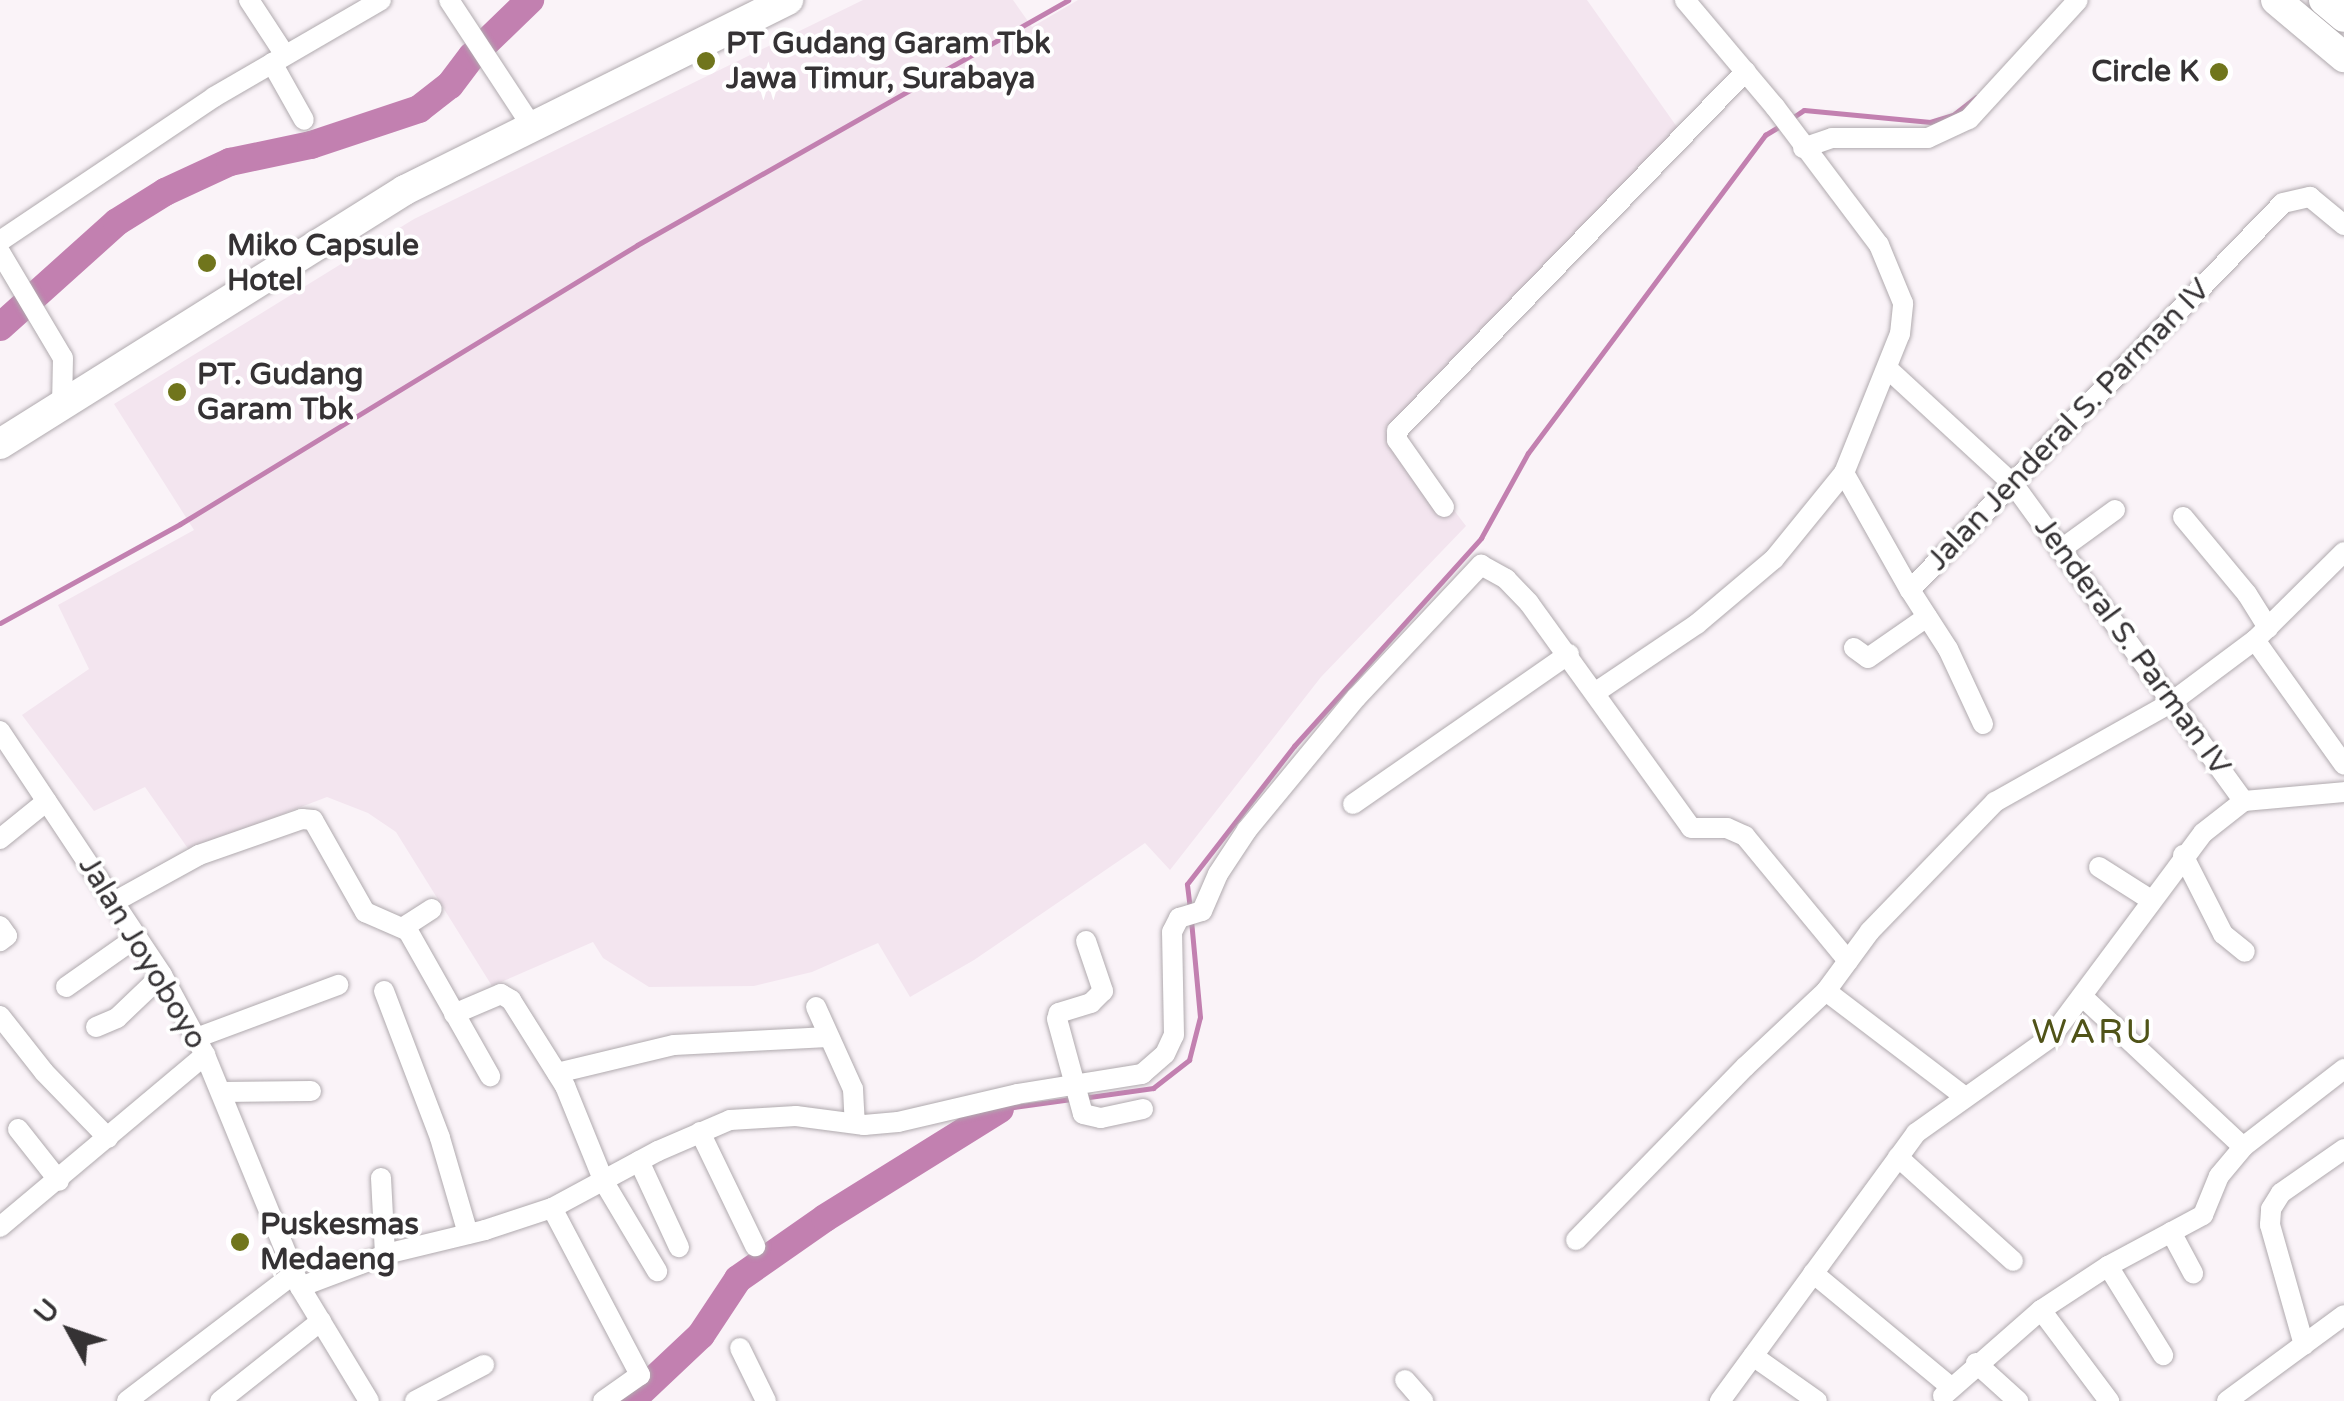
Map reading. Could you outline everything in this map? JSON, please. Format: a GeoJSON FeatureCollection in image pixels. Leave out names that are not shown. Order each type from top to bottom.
{"type":"FeatureCollection","features":[{"type":"Feature","properties":{"kind":"highway"},"geometry":{"type":"LineString","coordinates":[[0,444],[406,190],[788,0]]}},
{"type":"Feature","properties":{"kind":"highway"},"geometry":{"type":"LineString","coordinates":[[2276,0],[2344,56]]}},
{"type":"Feature","properties":{"kind":"highway"},"geometry":{"type":"LineString","coordinates":[[2324,0],[2344,17]]}},
{"type":"Feature","properties":{"kind":"street"},"geometry":{"type":"LineString","coordinates":[[249,0],[304,120]]}},
{"type":"Feature","properties":{"kind":"street"},"geometry":{"type":"LineString","coordinates":[[0,241],[278,59],[382,0]]}},
{"type":"Feature","properties":{"kind":"street"},"geometry":{"type":"LineString","coordinates":[[449,0],[531,125]]}},
{"type":"Feature","properties":{"kind":"street"},"geometry":{"type":"LineString","coordinates":[[1596,692],[1734,596],[1774,559],[1844,473],[1900,334],[1903,303],[1879,245],[1775,107],[1685,0]]}},
{"type":"Feature","properties":{"kind":"street"},"geometry":{"type":"LineString","coordinates":[[1799,141],[1928,138],[1968,120],[2078,0]]}},
{"type":"Feature","properties":{"kind":"street"},"geometry":{"type":"LineString","coordinates":[[1444,507],[1397,440],[1397,431],[1746,72]]}},
{"type":"Feature","properties":{"kind":"street","name":"Jalan Jenderal S. Parman IV"},"geometry":{"type":"LineString","coordinates":[[1983,724],[1948,649],[1910,590],[2283,202],[2310,196],[2344,225]]}},
{"type":"Feature","properties":{"kind":"street"},"geometry":{"type":"LineString","coordinates":[[0,252],[45,321],[63,358],[62,406]]}},
{"type":"Feature","properties":{"kind":"street"},"geometry":{"type":"LineString","coordinates":[[63,358],[104,379]]}},
{"type":"Feature","properties":{"kind":"street","name":"Jenderal S. Parman IV"},"geometry":{"type":"LineString","coordinates":[[1888,370],[2014,485],[2169,704],[2244,802]]}},
{"type":"Feature","properties":{"kind":"street"},"geometry":{"type":"LineString","coordinates":[[1844,473],[1910,590]]}},
{"type":"Feature","properties":{"kind":"street"},"geometry":{"type":"LineString","coordinates":[[2060,550],[2115,510]]}},
{"type":"Feature","properties":{"kind":"street"},"geometry":{"type":"LineString","coordinates":[[2183,517],[2247,594],[2261,634],[2344,765]]}},
{"type":"Feature","properties":{"kind":"street"},"geometry":{"type":"LineString","coordinates":[[1576,1240],[1745,1067],[1826,991],[1870,931],[1995,802],[2169,704],[2261,634],[2342,558]]}},
{"type":"Feature","properties":{"kind":"street"},"geometry":{"type":"LineString","coordinates":[[128,1401],[298,1280],[552,1208],[700,1132],[754,1116],[860,1124],[1079,1093],[1142,1074],[1165,1054],[1175,1024],[1172,932],[1247,830],[1356,698],[1478,566],[1489,566],[1506,579],[1569,654],[1638,759],[1691,828],[1726,828],[1745,836],[1848,961]]}},
{"type":"Feature","properties":{"kind":"street"},"geometry":{"type":"LineString","coordinates":[[1854,648],[1868,658],[1927,618]]}},
{"type":"Feature","properties":{"kind":"street"},"geometry":{"type":"LineString","coordinates":[[1353,804],[1569,654]]}},
{"type":"Feature","properties":{"kind":"street","name":"Jalan Joyoboyo"},"geometry":{"type":"LineString","coordinates":[[0,731],[162,975],[201,1047],[298,1280],[370,1401]]}},
{"type":"Feature","properties":{"kind":"street"},"geometry":{"type":"LineString","coordinates":[[1720,1401],[1916,1133],[2051,1037],[2084,998],[2183,854],[2244,802],[2344,792]]}},
{"type":"Feature","properties":{"kind":"street"},"geometry":{"type":"LineString","coordinates":[[0,839],[47,801]]}},
{"type":"Feature","properties":{"kind":"street"},"geometry":{"type":"LineString","coordinates":[[114,902],[199,855],[308,818],[318,825],[364,912],[404,926],[490,1076]]}},
{"type":"Feature","properties":{"kind":"street"},"geometry":{"type":"LineString","coordinates":[[2183,854],[2223,934],[2245,952]]}},
{"type":"Feature","properties":{"kind":"street"},"geometry":{"type":"LineString","coordinates":[[2098,867],[2152,900]]}},
{"type":"Feature","properties":{"kind":"street"},"geometry":{"type":"LineString","coordinates":[[404,926],[432,909]]}},
{"type":"Feature","properties":{"kind":"street"},"geometry":{"type":"LineString","coordinates":[[0,926],[7,936],[0,942]]}},
{"type":"Feature","properties":{"kind":"street"},"geometry":{"type":"LineString","coordinates":[[66,987],[137,936]]}},
{"type":"Feature","properties":{"kind":"street"},"geometry":{"type":"LineString","coordinates":[[1086,941],[1103,991],[1091,1002],[1060,1012],[1057,1019],[1087,1117],[1143,1109]]}},
{"type":"Feature","properties":{"kind":"street"},"geometry":{"type":"LineString","coordinates":[[96,1027],[117,1018],[162,975]]}},
{"type":"Feature","properties":{"kind":"street"},"geometry":{"type":"LineString","coordinates":[[0,1227],[108,1138],[201,1047],[338,985]]}},
{"type":"Feature","properties":{"kind":"street"},"geometry":{"type":"LineString","coordinates":[[384,991],[440,1138],[468,1234]]}},
{"type":"Feature","properties":{"kind":"street"},"geometry":{"type":"LineString","coordinates":[[1826,991],[1965,1097]]}},
{"type":"Feature","properties":{"kind":"street"},"geometry":{"type":"LineString","coordinates":[[454,1014],[505,994],[557,1073],[604,1182],[657,1271]]}},
{"type":"Feature","properties":{"kind":"street"},"geometry":{"type":"LineString","coordinates":[[2084,998],[2244,1147]]}},
{"type":"Feature","properties":{"kind":"street"},"geometry":{"type":"LineString","coordinates":[[816,1007],[853,1089],[860,1124]]}},
{"type":"Feature","properties":{"kind":"street"},"geometry":{"type":"LineString","coordinates":[[0,1016],[44,1072],[108,1138]]}},
{"type":"Feature","properties":{"kind":"street"},"geometry":{"type":"LineString","coordinates":[[557,1073],[674,1045],[828,1037]]}},
{"type":"Feature","properties":{"kind":"street"},"geometry":{"type":"LineString","coordinates":[[1814,1273],[1947,1391],[2042,1310],[2108,1266],[2203,1215],[2220,1176],[2244,1147],[2344,1069]]}},
{"type":"Feature","properties":{"kind":"street"},"geometry":{"type":"LineString","coordinates":[[221,1092],[311,1091]]}},
{"type":"Feature","properties":{"kind":"street"},"geometry":{"type":"LineString","coordinates":[[18,1129],[59,1181]]}},
{"type":"Feature","properties":{"kind":"street"},"geometry":{"type":"LineString","coordinates":[[700,1132],[755,1246]]}},
{"type":"Feature","properties":{"kind":"street"},"geometry":{"type":"LineString","coordinates":[[2304,1345],[2270,1225],[2271,1209],[2281,1193],[2344,1149]]}},
{"type":"Feature","properties":{"kind":"street"},"geometry":{"type":"LineString","coordinates":[[1898,1156],[2014,1261]]}},
{"type":"Feature","properties":{"kind":"street"},"geometry":{"type":"LineString","coordinates":[[639,1161],[680,1246]]}},
{"type":"Feature","properties":{"kind":"street"},"geometry":{"type":"LineString","coordinates":[[381,1178],[385,1254]]}},
{"type":"Feature","properties":{"kind":"street"},"geometry":{"type":"LineString","coordinates":[[552,1208],[640,1376],[603,1401]]}},
{"type":"Feature","properties":{"kind":"street"},"geometry":{"type":"LineString","coordinates":[[2171,1232],[2193,1273]]}},
{"type":"Feature","properties":{"kind":"street"},"geometry":{"type":"LineString","coordinates":[[2108,1266],[2164,1355]]}},
{"type":"Feature","properties":{"kind":"street"},"geometry":{"type":"LineString","coordinates":[[2042,1310],[2109,1401]]}},
{"type":"Feature","properties":{"kind":"street"},"geometry":{"type":"LineString","coordinates":[[2227,1401],[2344,1315]]}},
{"type":"Feature","properties":{"kind":"street"},"geometry":{"type":"LineString","coordinates":[[220,1401],[321,1321]]}},
{"type":"Feature","properties":{"kind":"street"},"geometry":{"type":"LineString","coordinates":[[740,1348],[766,1401]]}},
{"type":"Feature","properties":{"kind":"street"},"geometry":{"type":"LineString","coordinates":[[1754,1356],[1817,1401]]}},
{"type":"Feature","properties":{"kind":"street"},"geometry":{"type":"LineString","coordinates":[[1976,1363],[2018,1401]]}},
{"type":"Feature","properties":{"kind":"street"},"geometry":{"type":"LineString","coordinates":[[415,1401],[484,1364]]}},
{"type":"Feature","properties":{"kind":"street"},"geometry":{"type":"LineString","coordinates":[[1405,1380],[1423,1401]]}},
{"type":"Feature","properties":{"kind":"shaded area"},"geometry":{"type":"Polygon","coordinates":[[[863,0],[1013,0],[1032,27],[1078,0],[1587,0],[1682,134],[1393,430],[1466,526],[1321,677],[1170,870],[1145,843],[974,960],[910,997],[878,943],[812,972],[754,986],[649,987],[603,958],[593,942],[492,986],[396,832],[368,813],[327,797],[189,850],[145,787],[94,811],[22,715],[89,669],[58,605],[194,530],[114,404],[414,219],[863,0]]]}},
{"type":"Feature","properties":{"kind":"waterway"},"geometry":{"type":"LineString","coordinates":[[0,327],[117,222],[165,192],[230,162],[311,145],[419,109],[450,85],[472,56],[530,0]]}},
{"type":"Feature","properties":{"kind":"waterway"},"geometry":{"type":"LineString","coordinates":[[0,623],[180,524],[637,245],[1068,0]]}},
{"type":"Feature","properties":{"kind":"waterway"},"geometry":{"type":"LineString","coordinates":[[1792,118],[1804,110],[1930,122],[1953,115],[1976,97]]}},
{"type":"Feature","properties":{"kind":"waterway"},"geometry":{"type":"LineString","coordinates":[[1190,909],[1187,884],[1294,746],[1481,538],[1528,453],[1765,135],[1783,124]]}},
{"type":"Feature","properties":{"kind":"waterway"},"geometry":{"type":"LineString","coordinates":[[1082,1098],[1153,1088],[1189,1060],[1200,1017],[1191,920]]}},
{"type":"Feature","properties":{"kind":"waterway"},"geometry":{"type":"LineString","coordinates":[[1000,1109],[1071,1099]]}},
{"type":"Feature","properties":{"kind":"waterway"},"geometry":{"type":"LineString","coordinates":[[631,1401],[701,1335],[738,1279],[825,1218],[1000,1109]]}},
{"type":"Feature","properties":{"kind":"place","name":"PT Gudang Garam Tbk Jawa Timur, Surabaya"},"geometry":{"type":"Point","coordinates":[706,61]}},
{"type":"Feature","properties":{"kind":"place","name":"Circle K"},"geometry":{"type":"Point","coordinates":[2219,72]}},
{"type":"Feature","properties":{"kind":"place","name":"Miko Capsule Hotel"},"geometry":{"type":"Point","coordinates":[207,263]}},
{"type":"Feature","properties":{"kind":"place","name":"PT. Gudang Garam Tbk"},"geometry":{"type":"Point","coordinates":[177,392]}},
{"type":"Feature","properties":{"kind":"place","name":"Puskesmas Medaeng"},"geometry":{"type":"Point","coordinates":[240,1242]}},
{"type":"Feature","properties":{"kind":"district","name":"WARU"},"geometry":{"type":"Point","coordinates":[2093,1032]}}]}
